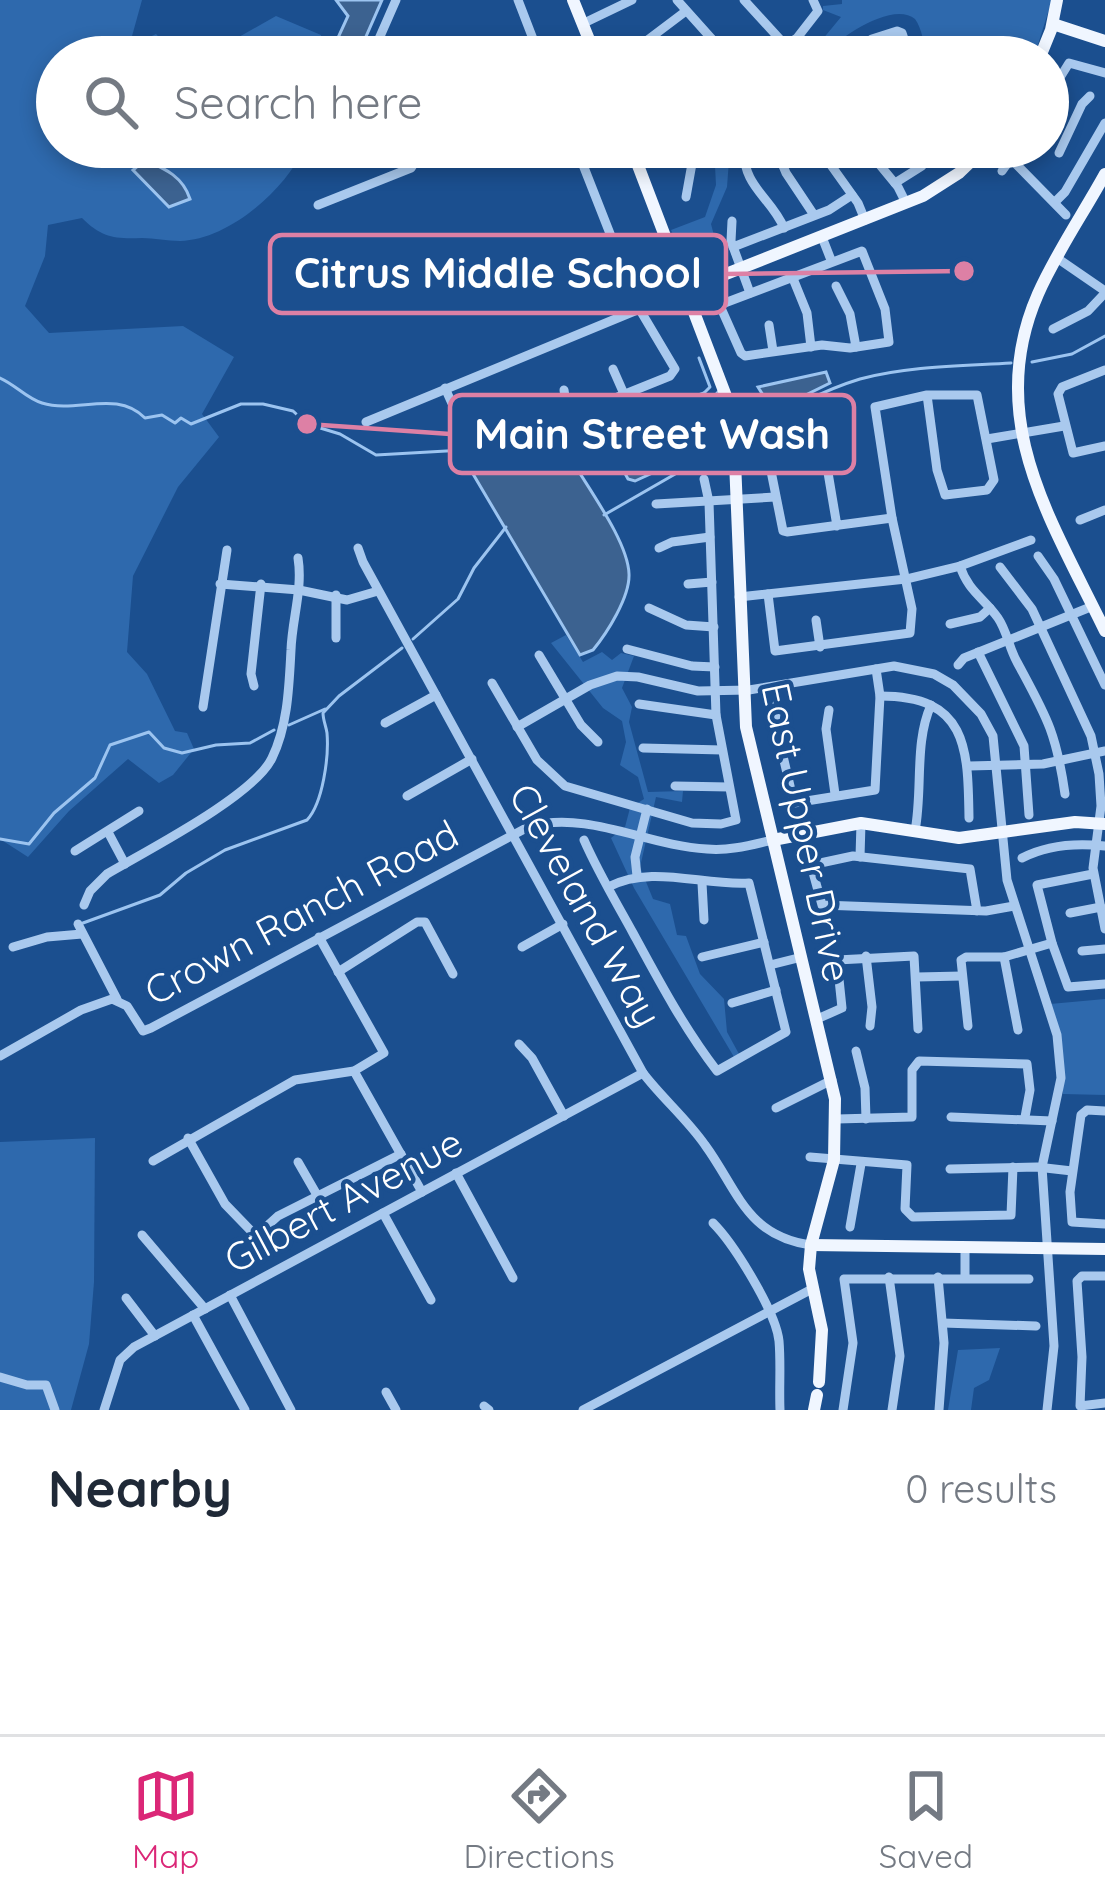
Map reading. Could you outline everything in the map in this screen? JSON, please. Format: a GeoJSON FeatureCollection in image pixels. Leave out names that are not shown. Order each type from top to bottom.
{"type":"FeatureCollection","features":[{"type":"Feature","properties":{"kind":"main road"},"geometry":{"type":"LineString","coordinates":[[573,0],[587,36]]}},
{"type":"Feature","properties":{"kind":"main road"},"geometry":{"type":"LineString","coordinates":[[1048,36],[1057,0]]}},
{"type":"Feature","properties":{"kind":"main road"},"geometry":{"type":"LineString","coordinates":[[1054,20],[1102,37]]}},
{"type":"Feature","properties":{"kind":"main road","name":"East Upper Drive"},"geometry":{"type":"LineString","coordinates":[[640,168],[729,404],[746,727],[832,1080],[837,1119],[834,1160],[811,1245],[812,1288],[822,1330],[817,1396]]}},
{"type":"Feature","properties":{"kind":"main road"},"geometry":{"type":"LineString","coordinates":[[688,289],[905,203],[952,179],[963,168]]}},
{"type":"Feature","properties":{"kind":"main road"},"geometry":{"type":"LineString","coordinates":[[1060,260],[1105,174]]}},
{"type":"Feature","properties":{"kind":"main road"},"geometry":{"type":"LineString","coordinates":[[1105,188],[1038,295],[1023,339],[1017,392],[1038,492],[1105,631]]}},
{"type":"Feature","properties":{"kind":"main road"},"geometry":{"type":"LineString","coordinates":[[1023,433],[1044,490],[1105,617]]}},
{"type":"Feature","properties":{"kind":"main road"},"geometry":{"type":"LineString","coordinates":[[773,840],[861,823],[959,838],[1075,822],[1102,824]]}},
{"type":"Feature","properties":{"kind":"main road"},"geometry":{"type":"LineString","coordinates":[[811,1245],[1105,1249]]}},
{"type":"Feature","properties":{"kind":"street"},"geometry":{"type":"LineString","coordinates":[[518,0],[532,36]]}},
{"type":"Feature","properties":{"kind":"street"},"geometry":{"type":"LineString","coordinates":[[582,24],[615,4],[632,0]]}},
{"type":"Feature","properties":{"kind":"street"},"geometry":{"type":"LineString","coordinates":[[677,0],[709,36]]}},
{"type":"Feature","properties":{"kind":"street"},"geometry":{"type":"LineString","coordinates":[[744,0],[777,36]]}},
{"type":"Feature","properties":{"kind":"street"},"geometry":{"type":"LineString","coordinates":[[380,36],[395,1]]}},
{"type":"Feature","properties":{"kind":"street"},"geometry":{"type":"LineString","coordinates":[[794,36],[816,4]]}},
{"type":"Feature","properties":{"kind":"street"},"geometry":{"type":"LineString","coordinates":[[652,36],[686,10]]}},
{"type":"Feature","properties":{"kind":"street"},"geometry":{"type":"LineString","coordinates":[[1069,63],[1105,73]]}},
{"type":"Feature","properties":{"kind":"street"},"geometry":{"type":"LineString","coordinates":[[1069,135],[1090,97]]}},
{"type":"Feature","properties":{"kind":"street"},"geometry":{"type":"LineString","coordinates":[[1055,202],[1104,129]]}},
{"type":"Feature","properties":{"kind":"street"},"geometry":{"type":"LineString","coordinates":[[319,205],[411,168]]}},
{"type":"Feature","properties":{"kind":"street"},"geometry":{"type":"LineString","coordinates":[[445,388],[459,419],[481,414],[568,417],[670,376],[675,369],[640,310],[584,168]]}},
{"type":"Feature","properties":{"kind":"street"},"geometry":{"type":"LineString","coordinates":[[686,197],[691,168]]}},
{"type":"Feature","properties":{"kind":"street"},"geometry":{"type":"LineString","coordinates":[[746,168],[752,184],[784,228]]}},
{"type":"Feature","properties":{"kind":"street"},"geometry":{"type":"LineString","coordinates":[[784,168],[814,215]]}},
{"type":"Feature","properties":{"kind":"street"},"geometry":{"type":"LineString","coordinates":[[833,168],[865,220]]}},
{"type":"Feature","properties":{"kind":"street"},"geometry":{"type":"LineString","coordinates":[[882,168],[905,203]]}},
{"type":"Feature","properties":{"kind":"street"},"geometry":{"type":"LineString","coordinates":[[895,183],[916,168]]}},
{"type":"Feature","properties":{"kind":"street"},"geometry":{"type":"LineString","coordinates":[[1002,171],[1005,168]]}},
{"type":"Feature","properties":{"kind":"street"},"geometry":{"type":"LineString","coordinates":[[1019,168],[1066,214]]}},
{"type":"Feature","properties":{"kind":"street"},"geometry":{"type":"LineString","coordinates":[[733,248],[852,195]]}},
{"type":"Feature","properties":{"kind":"street"},"geometry":{"type":"LineString","coordinates":[[732,221],[733,248],[750,293]]}},
{"type":"Feature","properties":{"kind":"street"},"geometry":{"type":"LineString","coordinates":[[822,237],[831,260]]}},
{"type":"Feature","properties":{"kind":"street"},"geometry":{"type":"LineString","coordinates":[[862,251],[885,309],[890,342],[743,355],[721,306],[831,260],[862,251]]}},
{"type":"Feature","properties":{"kind":"street"},"geometry":{"type":"LineString","coordinates":[[1053,329],[1088,311],[1105,292],[1060,260]]}},
{"type":"Feature","properties":{"kind":"street"},"geometry":{"type":"LineString","coordinates":[[793,276],[807,314],[811,347]]}},
{"type":"Feature","properties":{"kind":"street"},"geometry":{"type":"LineString","coordinates":[[836,286],[850,314],[856,347]]}},
{"type":"Feature","properties":{"kind":"street"},"geometry":{"type":"LineString","coordinates":[[366,422],[688,289]]}},
{"type":"Feature","properties":{"kind":"street"},"geometry":{"type":"LineString","coordinates":[[769,325],[773,351]]}},
{"type":"Feature","properties":{"kind":"street"},"geometry":{"type":"LineString","coordinates":[[613,369],[624,394]]}},
{"type":"Feature","properties":{"kind":"street"},"geometry":{"type":"LineString","coordinates":[[1104,372],[1058,390],[1073,453],[1105,446]]}},
{"type":"Feature","properties":{"kind":"street"},"geometry":{"type":"LineString","coordinates":[[564,390],[568,417]]}},
{"type":"Feature","properties":{"kind":"street"},"geometry":{"type":"LineString","coordinates":[[768,594],[775,651],[820,647],[867,634],[910,633],[912,608],[875,407],[927,395],[977,395],[993,486],[945,495],[927,395]]}},
{"type":"Feature","properties":{"kind":"street"},"geometry":{"type":"LineString","coordinates":[[987,440],[1064,426]]}},
{"type":"Feature","properties":{"kind":"street"},"geometry":{"type":"LineString","coordinates":[[837,526],[822,437],[817,429],[809,430],[768,456],[782,531],[837,526],[892,518]]}},
{"type":"Feature","properties":{"kind":"street"},"geometry":{"type":"LineString","coordinates":[[492,683],[537,760],[565,786],[692,824],[736,820],[716,715],[709,502],[704,479]]}},
{"type":"Feature","properties":{"kind":"street"},"geometry":{"type":"LineString","coordinates":[[656,504],[775,497]]}},
{"type":"Feature","properties":{"kind":"street"},"geometry":{"type":"LineString","coordinates":[[1080,520],[1105,510]]}},
{"type":"Feature","properties":{"kind":"street"},"geometry":{"type":"LineString","coordinates":[[659,548],[710,537]]}},
{"type":"Feature","properties":{"kind":"street"},"geometry":{"type":"LineString","coordinates":[[739,597],[906,579],[960,566],[1031,540]]}},
{"type":"Feature","properties":{"kind":"street","name":"Cleveland Way"},"geometry":{"type":"LineString","coordinates":[[358,548],[643,1072],[706,1146],[754,1220],[776,1235],[811,1245]]}},
{"type":"Feature","properties":{"kind":"street"},"geometry":{"type":"LineString","coordinates":[[203,707],[227,550]]}},
{"type":"Feature","properties":{"kind":"street"},"geometry":{"type":"LineString","coordinates":[[1038,556],[1105,685]]}},
{"type":"Feature","properties":{"kind":"street"},"geometry":{"type":"LineString","coordinates":[[84,905],[107,874],[232,798],[263,772],[280,736],[299,588],[298,558]]}},
{"type":"Feature","properties":{"kind":"street"},"geometry":{"type":"LineString","coordinates":[[960,566],[968,586],[990,608],[1009,641],[1057,740],[1064,794]]}},
{"type":"Feature","properties":{"kind":"street"},"geometry":{"type":"LineString","coordinates":[[1000,567],[1021,590],[1100,752],[1102,824],[1093,874],[1105,929]]}},
{"type":"Feature","properties":{"kind":"street"},"geometry":{"type":"LineString","coordinates":[[221,582],[299,588],[336,597],[378,590]]}},
{"type":"Feature","properties":{"kind":"street"},"geometry":{"type":"LineString","coordinates":[[688,584],[712,582]]}},
{"type":"Feature","properties":{"kind":"street"},"geometry":{"type":"LineString","coordinates":[[254,686],[251,674],[260,586]]}},
{"type":"Feature","properties":{"kind":"street"},"geometry":{"type":"LineString","coordinates":[[336,597],[336,638]]}},
{"type":"Feature","properties":{"kind":"street"},"geometry":{"type":"LineString","coordinates":[[958,665],[978,652],[1093,606]]}},
{"type":"Feature","properties":{"kind":"street"},"geometry":{"type":"LineString","coordinates":[[649,608],[686,625],[714,627]]}},
{"type":"Feature","properties":{"kind":"street"},"geometry":{"type":"LineString","coordinates":[[950,624],[980,617],[990,608]]}},
{"type":"Feature","properties":{"kind":"street"},"geometry":{"type":"LineString","coordinates":[[816,620],[820,647]]}},
{"type":"Feature","properties":{"kind":"street"},"geometry":{"type":"LineString","coordinates":[[627,649],[692,666],[715,667]]}},
{"type":"Feature","properties":{"kind":"street"},"geometry":{"type":"LineString","coordinates":[[978,652],[1018,731],[1029,815]]}},
{"type":"Feature","properties":{"kind":"street"},"geometry":{"type":"LineString","coordinates":[[539,655],[598,742]]}},
{"type":"Feature","properties":{"kind":"street"},"geometry":{"type":"LineString","coordinates":[[517,727],[599,680],[616,676],[743,690],[911,668],[953,686],[981,714],[993,736],[998,765],[1004,864],[1057,1035],[1060,1060],[1058,1101],[1042,1167],[1056,1346],[1047,1410]]}},
{"type":"Feature","properties":{"kind":"street"},"geometry":{"type":"LineString","coordinates":[[777,704],[775,722],[794,802],[874,790],[880,696],[876,669]]}},
{"type":"Feature","properties":{"kind":"street"},"geometry":{"type":"LineString","coordinates":[[385,723],[436,694]]}},
{"type":"Feature","properties":{"kind":"street"},"geometry":{"type":"LineString","coordinates":[[880,696],[904,696],[931,705],[958,731],[968,766],[969,818]]}},
{"type":"Feature","properties":{"kind":"street"},"geometry":{"type":"LineString","coordinates":[[639,704],[716,715]]}},
{"type":"Feature","properties":{"kind":"street"},"geometry":{"type":"LineString","coordinates":[[915,830],[921,801],[921,731],[931,705]]}},
{"type":"Feature","properties":{"kind":"street"},"geometry":{"type":"LineString","coordinates":[[829,710],[826,728],[835,794]]}},
{"type":"Feature","properties":{"kind":"street"},"geometry":{"type":"LineString","coordinates":[[643,748],[722,750]]}},
{"type":"Feature","properties":{"kind":"street"},"geometry":{"type":"LineString","coordinates":[[968,766],[1026,766],[1100,752]]}},
{"type":"Feature","properties":{"kind":"street"},"geometry":{"type":"LineString","coordinates":[[407,796],[472,759]]}},
{"type":"Feature","properties":{"kind":"street"},"geometry":{"type":"LineString","coordinates":[[675,786],[729,787]]}},
{"type":"Feature","properties":{"kind":"street"},"geometry":{"type":"LineString","coordinates":[[637,876],[635,857],[647,809]]}},
{"type":"Feature","properties":{"kind":"street"},"geometry":{"type":"LineString","coordinates":[[75,851],[139,811]]}},
{"type":"Feature","properties":{"kind":"street","name":"Crown Ranch Road"},"geometry":{"type":"LineString","coordinates":[[122,1002],[142,1030],[151,1028],[512,832],[542,823],[568,820],[704,850],[773,840]]}},
{"type":"Feature","properties":{"kind":"street"},"geometry":{"type":"LineString","coordinates":[[860,857],[861,823]]}},
{"type":"Feature","properties":{"kind":"street"},"geometry":{"type":"LineString","coordinates":[[108,832],[125,863]]}},
{"type":"Feature","properties":{"kind":"street"},"geometry":{"type":"LineString","coordinates":[[584,840],[608,887],[689,1034],[717,1070],[786,1032],[749,883],[637,876],[608,887]]}},
{"type":"Feature","properties":{"kind":"street"},"geometry":{"type":"LineString","coordinates":[[1022,857],[1035,851],[1100,846]]}},
{"type":"Feature","properties":{"kind":"street"},"geometry":{"type":"LineString","coordinates":[[977,911],[970,869],[860,857],[811,865],[822,905],[977,911],[1014,905]]}},
{"type":"Feature","properties":{"kind":"street"},"geometry":{"type":"LineString","coordinates":[[1093,874],[1037,885],[1068,987],[1105,984]]}},
{"type":"Feature","properties":{"kind":"street"},"geometry":{"type":"LineString","coordinates":[[702,883],[704,920]]}},
{"type":"Feature","properties":{"kind":"street"},"geometry":{"type":"LineString","coordinates":[[1070,914],[1101,907]]}},
{"type":"Feature","properties":{"kind":"street"},"geometry":{"type":"LineString","coordinates":[[338,972],[424,922],[453,974]]}},
{"type":"Feature","properties":{"kind":"street"},"geometry":{"type":"LineString","coordinates":[[522,947],[563,924]]}},
{"type":"Feature","properties":{"kind":"street"},"geometry":{"type":"LineString","coordinates":[[0,1056],[90,1005],[122,1002],[80,929],[13,947]]}},
{"type":"Feature","properties":{"kind":"street"},"geometry":{"type":"LineString","coordinates":[[153,1160],[295,1080],[354,1071],[384,1053],[319,937]]}},
{"type":"Feature","properties":{"kind":"street"},"geometry":{"type":"LineString","coordinates":[[702,957],[764,942]]}},
{"type":"Feature","properties":{"kind":"street"},"geometry":{"type":"LineString","coordinates":[[968,1026],[961,960],[1004,957],[1052,944]]}},
{"type":"Feature","properties":{"kind":"street"},"geometry":{"type":"LineString","coordinates":[[1082,951],[1105,950]]}},
{"type":"Feature","properties":{"kind":"street"},"geometry":{"type":"LineString","coordinates":[[866,956],[870,1026]]}},
{"type":"Feature","properties":{"kind":"street"},"geometry":{"type":"LineString","coordinates":[[817,1018],[842,1008],[837,959],[914,956],[918,1029]]}},
{"type":"Feature","properties":{"kind":"street"},"geometry":{"type":"LineString","coordinates":[[770,965],[802,957]]}},
{"type":"Feature","properties":{"kind":"street"},"geometry":{"type":"LineString","coordinates":[[1004,957],[1018,1030]]}},
{"type":"Feature","properties":{"kind":"street"},"geometry":{"type":"LineString","coordinates":[[917,977],[962,976]]}},
{"type":"Feature","properties":{"kind":"street"},"geometry":{"type":"LineString","coordinates":[[732,1003],[776,990]]}},
{"type":"Feature","properties":{"kind":"street"},"geometry":{"type":"LineString","coordinates":[[519,1044],[564,1115]]}},
{"type":"Feature","properties":{"kind":"street"},"geometry":{"type":"LineString","coordinates":[[856,1051],[866,1119]]}},
{"type":"Feature","properties":{"kind":"street"},"geometry":{"type":"LineString","coordinates":[[837,1119],[911,1118],[914,1064],[1027,1064],[1030,1090],[1025,1117]]}},
{"type":"Feature","properties":{"kind":"street"},"geometry":{"type":"LineString","coordinates":[[354,1071],[422,1192]]}},
{"type":"Feature","properties":{"kind":"street","name":"Gilbert Avenue"},"geometry":{"type":"LineString","coordinates":[[104,1410],[120,1360],[155,1336],[643,1072]]}},
{"type":"Feature","properties":{"kind":"street"},"geometry":{"type":"LineString","coordinates":[[776,1108],[832,1080]]}},
{"type":"Feature","properties":{"kind":"street"},"geometry":{"type":"LineString","coordinates":[[1105,1111],[1084,1112],[1072,1171],[1072,1222],[1105,1223]]}},
{"type":"Feature","properties":{"kind":"street"},"geometry":{"type":"LineString","coordinates":[[951,1117],[1052,1121]]}},
{"type":"Feature","properties":{"kind":"street"},"geometry":{"type":"LineString","coordinates":[[188,1138],[225,1204],[256,1235],[278,1216],[401,1154]]}},
{"type":"Feature","properties":{"kind":"street"},"geometry":{"type":"LineString","coordinates":[[810,1157],[907,1165],[907,1215],[1011,1215],[1013,1166]]}},
{"type":"Feature","properties":{"kind":"street"},"geometry":{"type":"LineString","coordinates":[[298,1162],[317,1195]]}},
{"type":"Feature","properties":{"kind":"street"},"geometry":{"type":"LineString","coordinates":[[850,1227],[861,1164]]}},
{"type":"Feature","properties":{"kind":"street"},"geometry":{"type":"LineString","coordinates":[[950,1169],[1013,1166],[1072,1171]]}},
{"type":"Feature","properties":{"kind":"street"},"geometry":{"type":"LineString","coordinates":[[456,1173],[513,1278]]}},
{"type":"Feature","properties":{"kind":"street"},"geometry":{"type":"LineString","coordinates":[[383,1213],[431,1300]]}},
{"type":"Feature","properties":{"kind":"street"},"geometry":{"type":"LineString","coordinates":[[713,1223],[725,1235],[767,1310],[779,1341],[780,1410]]}},
{"type":"Feature","properties":{"kind":"street"},"geometry":{"type":"LineString","coordinates":[[142,1235],[205,1309]]}},
{"type":"Feature","properties":{"kind":"street"},"geometry":{"type":"LineString","coordinates":[[965,1249],[965,1278]]}},
{"type":"Feature","properties":{"kind":"street"},"geometry":{"type":"LineString","coordinates":[[1105,1276],[1078,1277],[1079,1406],[1105,1403]]}},
{"type":"Feature","properties":{"kind":"street"},"geometry":{"type":"LineString","coordinates":[[889,1277],[900,1356],[892,1410]]}},
{"type":"Feature","properties":{"kind":"street"},"geometry":{"type":"LineString","coordinates":[[938,1277],[944,1343],[938,1410]]}},
{"type":"Feature","properties":{"kind":"street"},"geometry":{"type":"LineString","coordinates":[[843,1410],[853,1343],[844,1279],[1029,1279]]}},
{"type":"Feature","properties":{"kind":"street"},"geometry":{"type":"LineString","coordinates":[[583,1410],[812,1288]]}},
{"type":"Feature","properties":{"kind":"street"},"geometry":{"type":"LineString","coordinates":[[230,1295],[291,1410]]}},
{"type":"Feature","properties":{"kind":"street"},"geometry":{"type":"LineString","coordinates":[[126,1298],[155,1336]]}},
{"type":"Feature","properties":{"kind":"street"},"geometry":{"type":"LineString","coordinates":[[193,1316],[245,1410]]}},
{"type":"Feature","properties":{"kind":"street"},"geometry":{"type":"LineString","coordinates":[[943,1323],[1036,1326]]}},
{"type":"Feature","properties":{"kind":"street"},"geometry":{"type":"LineString","coordinates":[[0,1377],[46,1385],[55,1410]]}},
{"type":"Feature","properties":{"kind":"street"},"geometry":{"type":"LineString","coordinates":[[386,1392],[396,1410]]}},
{"type":"Feature","properties":{"kind":"shaded area"},"geometry":{"type":"Polygon","coordinates":[[[0,0],[142,0],[132,36],[36,36],[36,168],[292,168],[253,210],[199,238],[116,237],[96,230],[82,218],[48,225],[45,256],[25,306],[49,333],[183,326],[234,357],[202,414],[219,437],[178,487],[133,576],[127,652],[147,674],[175,731],[187,733],[194,749],[173,775],[159,783],[128,759],[69,811],[28,857],[0,839],[0,0]]]}},
{"type":"Feature","properties":{"kind":"shaded area"},"geometry":{"type":"Polygon","coordinates":[[[336,0],[382,0],[366,36],[339,36],[348,16],[336,0]]]}},
{"type":"Feature","properties":{"kind":"shaded area"},"geometry":{"type":"Polygon","coordinates":[[[842,0],[1052,0],[1041,36],[922,36],[915,19],[893,14],[846,36],[825,36],[841,17],[823,6],[842,4],[842,0]]]}},
{"type":"Feature","properties":{"kind":"shaded area"},"geometry":{"type":"Polygon","coordinates":[[[276,16],[321,36],[241,36],[276,16]]]}},
{"type":"Feature","properties":{"kind":"shaded area"},"geometry":{"type":"Polygon","coordinates":[[[715,168],[728,168],[727,187],[711,224],[723,270],[694,281],[671,230],[705,217],[716,185],[715,168]]]}},
{"type":"Feature","properties":{"kind":"shaded area"},"geometry":{"type":"Polygon","coordinates":[[[133,170],[167,170],[190,199],[169,207],[133,170]]]}},
{"type":"Feature","properties":{"kind":"shaded area"},"geometry":{"type":"Polygon","coordinates":[[[826,372],[830,383],[773,411],[758,387],[826,372]]]}},
{"type":"Feature","properties":{"kind":"shaded area"},"geometry":{"type":"Polygon","coordinates":[[[716,404],[723,426],[720,442],[635,481],[628,479],[611,448],[615,443],[716,404]]]}},
{"type":"Feature","properties":{"kind":"shaded area"},"geometry":{"type":"Polygon","coordinates":[[[463,457],[570,457],[614,530],[627,561],[628,583],[617,614],[593,650],[580,655],[463,457]]]}},
{"type":"Feature","properties":{"kind":"shaded area"},"geometry":{"type":"Polygon","coordinates":[[[566,635],[583,662],[602,652],[612,660],[621,653],[634,656],[622,688],[632,707],[629,722],[648,792],[683,791],[682,802],[656,797],[640,867],[653,899],[670,904],[677,935],[686,936],[700,974],[724,999],[727,1032],[739,1054],[734,1057],[634,888],[611,838],[625,827],[630,808],[644,799],[638,777],[620,765],[626,742],[622,721],[603,708],[551,643],[566,635]]]}},
{"type":"Feature","properties":{"kind":"shaded area"},"geometry":{"type":"Polygon","coordinates":[[[1105,999],[1105,1095],[1063,1094],[1063,1052],[1050,1004],[1105,999]]]}},
{"type":"Feature","properties":{"kind":"shaded area"},"geometry":{"type":"Polygon","coordinates":[[[95,1138],[89,1344],[71,1410],[0,1410],[0,1142],[95,1138]]]}},
{"type":"Feature","properties":{"kind":"shaded area"},"geometry":{"type":"Polygon","coordinates":[[[1000,1348],[989,1380],[974,1388],[971,1410],[948,1410],[958,1350],[1000,1348]]]}},
{"type":"Feature","properties":{"kind":"waterway"},"geometry":{"type":"LineString","coordinates":[[1032,362],[1072,354],[1105,336]]}},
{"type":"Feature","properties":{"kind":"waterway"},"geometry":{"type":"LineString","coordinates":[[699,358],[710,387],[704,393],[707,401]]}},
{"type":"Feature","properties":{"kind":"waterway"},"geometry":{"type":"LineString","coordinates":[[740,437],[813,397],[860,379],[916,369],[1011,363]]}},
{"type":"Feature","properties":{"kind":"waterway"},"geometry":{"type":"LineString","coordinates":[[0,378],[36,401],[55,406],[109,403],[134,409],[145,418],[162,415],[175,423],[181,418],[191,424],[241,404],[263,404],[293,411],[307,424],[340,434],[376,455],[464,450],[471,456]]}},
{"type":"Feature","properties":{"kind":"waterway"},"geometry":{"type":"LineString","coordinates":[[710,401],[719,391]]}},
{"type":"Feature","properties":{"kind":"waterway"},"geometry":{"type":"LineString","coordinates":[[581,438],[586,442],[630,419],[704,393]]}},
{"type":"Feature","properties":{"kind":"waterway"},"geometry":{"type":"LineString","coordinates":[[757,398],[766,414]]}},
{"type":"Feature","properties":{"kind":"waterway"},"geometry":{"type":"LineString","coordinates":[[741,416],[747,415]]}},
{"type":"Feature","properties":{"kind":"waterway"},"geometry":{"type":"LineString","coordinates":[[700,460],[728,443]]}},
{"type":"Feature","properties":{"kind":"waterway"},"geometry":{"type":"LineString","coordinates":[[604,515],[696,462]]}},
{"type":"Feature","properties":{"kind":"waterway"},"geometry":{"type":"LineString","coordinates":[[413,639],[458,599],[474,568],[506,527]]}},
{"type":"Feature","properties":{"kind":"waterway"},"geometry":{"type":"LineString","coordinates":[[83,923],[160,895],[225,850],[307,820],[326,766],[323,713],[402,648]]}},
{"type":"Feature","properties":{"kind":"waterway"},"geometry":{"type":"LineString","coordinates":[[289,725],[325,709]]}},
{"type":"Feature","properties":{"kind":"waterway"},"geometry":{"type":"LineString","coordinates":[[0,839],[29,844],[54,813],[95,778],[110,745],[149,732],[164,748],[182,753],[250,743],[274,730]]}},
{"type":"Feature","properties":{"kind":"place","name":"Citrus Middle School"},"geometry":{"type":"Point","coordinates":[964,271]}},
{"type":"Feature","properties":{"kind":"place","name":"Main Street Wash"},"geometry":{"type":"Point","coordinates":[307,424]}}]}
